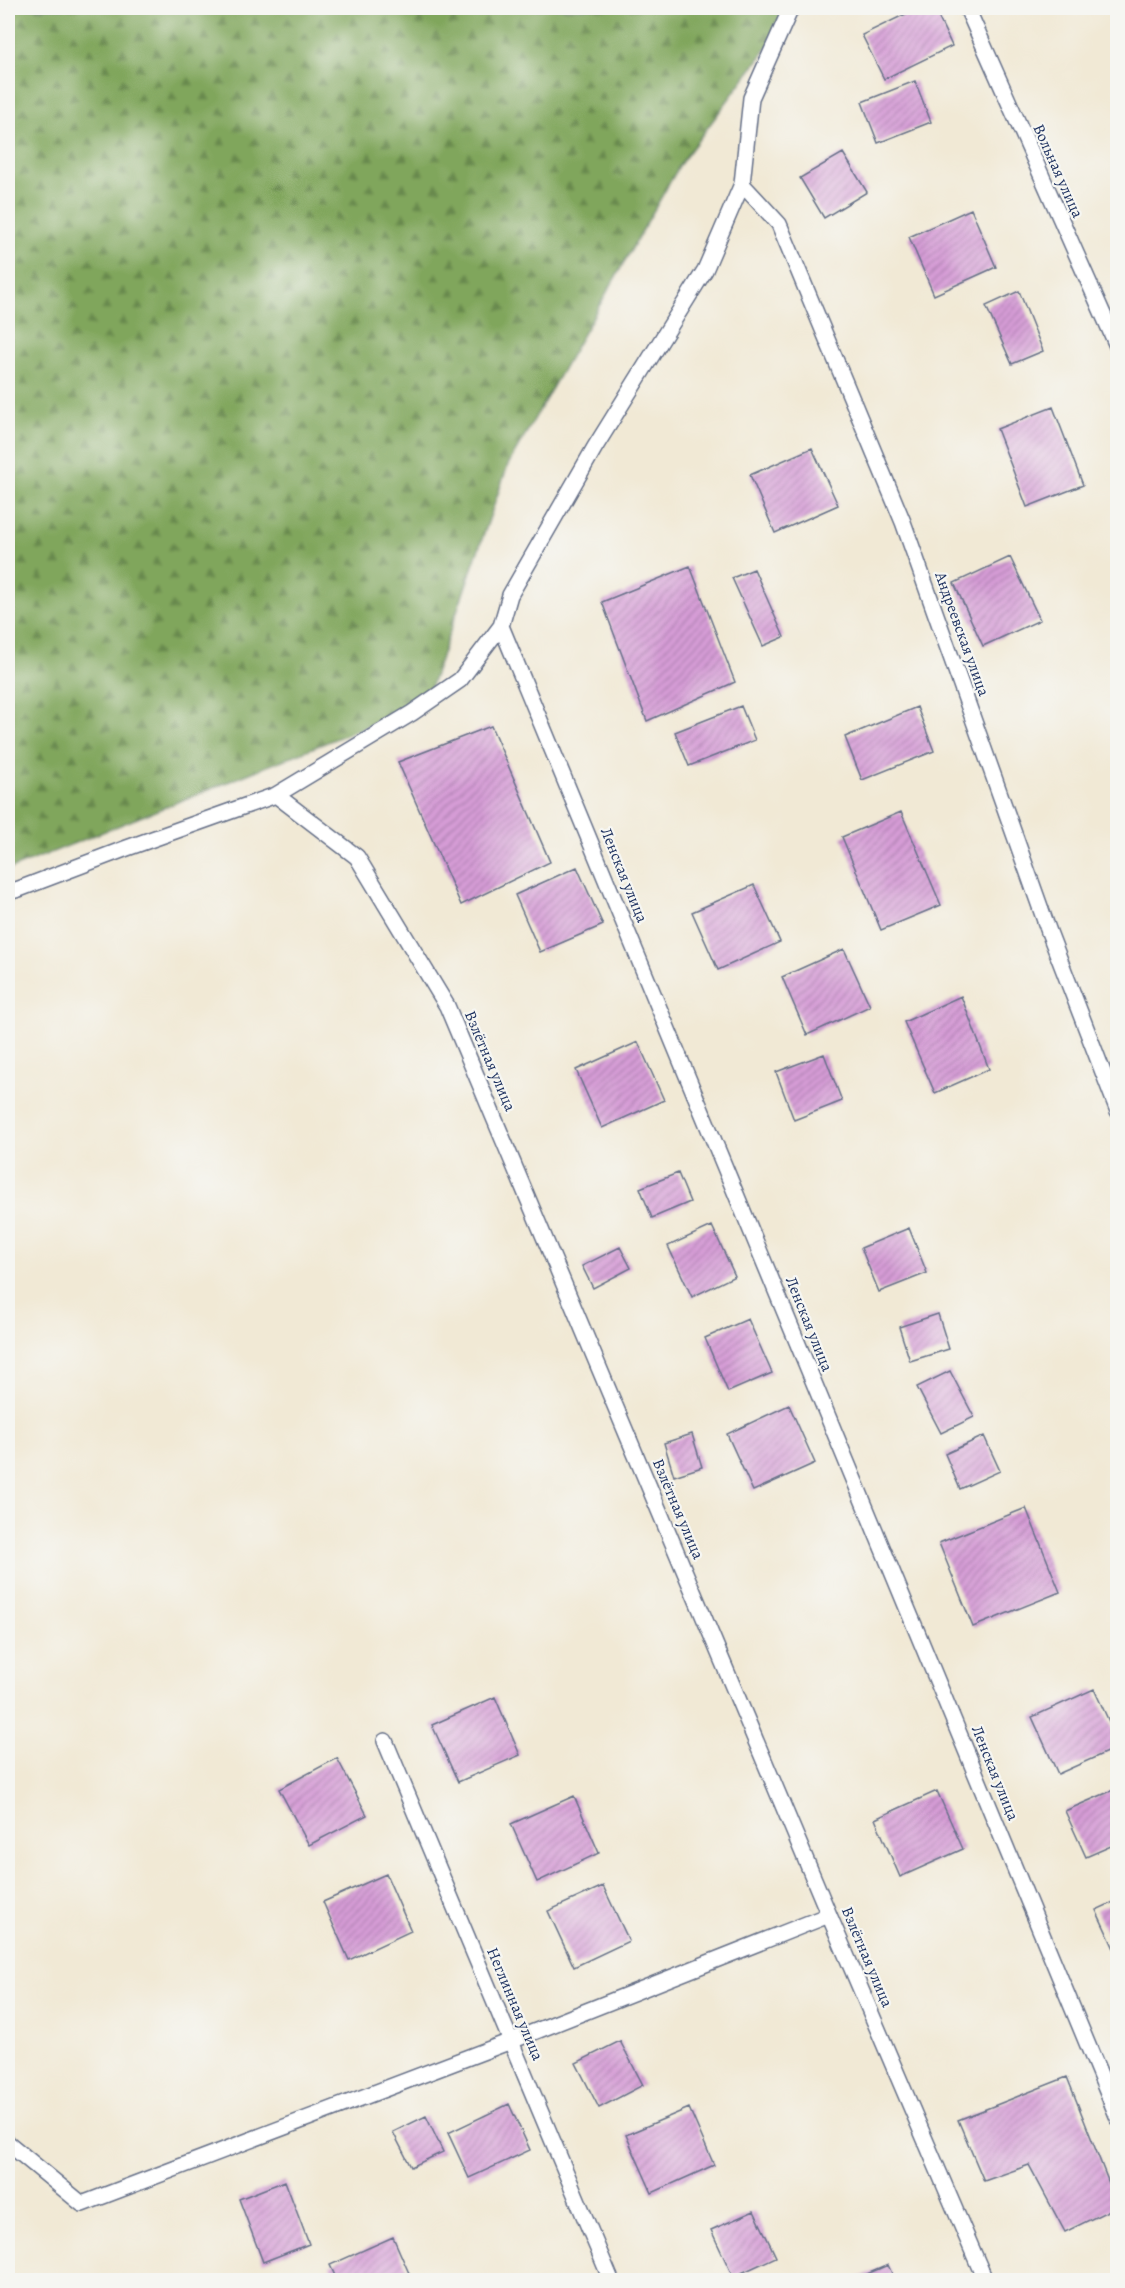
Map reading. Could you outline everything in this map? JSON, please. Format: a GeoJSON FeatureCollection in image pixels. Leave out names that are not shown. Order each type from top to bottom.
{"type":"FeatureCollection","features":[{"type":"Feature","properties":{"kind":"lane"},"geometry":{"type":"LineString","coordinates":[[8,892],[276,795],[412,713],[460,680],[501,626],[510,595],[595,447],[705,270],[742,184],[751,98],[791,8]]}},
{"type":"Feature","properties":{"kind":"lane","name":"Вольная улица"},"geometry":{"type":"LineString","coordinates":[[967,8],[1118,348]]}},
{"type":"Feature","properties":{"kind":"lane","name":"Андреевская улица"},"geometry":{"type":"LineString","coordinates":[[742,184],[779,224],[903,522],[1049,932],[1118,1111]]}},
{"type":"Feature","properties":{"kind":"lane","name":"Ленская улица"},"geometry":{"type":"LineString","coordinates":[[501,626],[1118,2118]]}},
{"type":"Feature","properties":{"kind":"lane","name":"Взлётная улица"},"geometry":{"type":"LineString","coordinates":[[276,795],[357,857],[447,1006],[830,1916],[986,2280]]}},
{"type":"Feature","properties":{"kind":"lane","name":"Неглинная улица"},"geometry":{"type":"LineString","coordinates":[[385,1741],[611,2280]]}},
{"type":"Feature","properties":{"kind":"lane"},"geometry":{"type":"LineString","coordinates":[[8,2143],[82,2204],[511,2041],[830,1916]]}},
{"type":"Feature","properties":{"kind":"green space"},"geometry":{"type":"Polygon","coordinates":[[[8,8],[797,8],[681,163],[508,465],[425,703],[8,870],[8,8]]]}},
{"type":"Feature","properties":{"kind":"building"},"geometry":{"type":"Polygon","coordinates":[[[918,8],[934,8],[952,46],[884,79],[862,35],[918,8]]]}},
{"type":"Feature","properties":{"kind":"building"},"geometry":{"type":"Polygon","coordinates":[[[915,81],[931,122],[878,143],[862,102],[915,81]]]}},
{"type":"Feature","properties":{"kind":"building"},"geometry":{"type":"Polygon","coordinates":[[[843,153],[867,192],[824,218],[800,178],[843,153]]]}},
{"type":"Feature","properties":{"kind":"building"},"geometry":{"type":"Polygon","coordinates":[[[971,209],[996,267],[934,295],[909,237],[971,209]]]}},
{"type":"Feature","properties":{"kind":"building"},"geometry":{"type":"Polygon","coordinates":[[[1019,291],[1043,351],[1012,364],[986,306],[1019,291]]]}},
{"type":"Feature","properties":{"kind":"building"},"geometry":{"type":"Polygon","coordinates":[[[1053,407],[1083,485],[1027,507],[997,429],[1053,407]]]}},
{"type":"Feature","properties":{"kind":"building"},"geometry":{"type":"Polygon","coordinates":[[[812,448],[838,505],[775,533],[750,475],[812,448]]]}},
{"type":"Feature","properties":{"kind":"building"},"geometry":{"type":"Polygon","coordinates":[[[1010,557],[1040,620],[983,646],[954,583],[1010,557]]]}},
{"type":"Feature","properties":{"kind":"building"},"geometry":{"type":"Polygon","coordinates":[[[690,566],[735,682],[647,721],[602,602],[690,566]]]}},
{"type":"Feature","properties":{"kind":"building"},"geometry":{"type":"Polygon","coordinates":[[[754,569],[784,637],[763,646],[732,578],[754,569]]]}},
{"type":"Feature","properties":{"kind":"building"},"geometry":{"type":"Polygon","coordinates":[[[741,706],[755,740],[689,766],[675,732],[741,706]]]}},
{"type":"Feature","properties":{"kind":"building"},"geometry":{"type":"Polygon","coordinates":[[[917,707],[934,751],[862,780],[845,737],[917,707]]]}},
{"type":"Feature","properties":{"kind":"building"},"geometry":{"type":"Polygon","coordinates":[[[491,726],[550,862],[461,905],[398,762],[491,726]]]}},
{"type":"Feature","properties":{"kind":"building"},"geometry":{"type":"Polygon","coordinates":[[[901,812],[941,905],[881,930],[842,837],[901,812]]]}},
{"type":"Feature","properties":{"kind":"building"},"geometry":{"type":"Polygon","coordinates":[[[577,867],[603,925],[540,952],[515,895],[577,867]]]}},
{"type":"Feature","properties":{"kind":"building"},"geometry":{"type":"Polygon","coordinates":[[[754,885],[780,942],[718,970],[692,912],[754,885]]]}},
{"type":"Feature","properties":{"kind":"building"},"geometry":{"type":"Polygon","coordinates":[[[844,949],[870,1006],[807,1035],[782,977],[844,949]]]}},
{"type":"Feature","properties":{"kind":"building"},"geometry":{"type":"Polygon","coordinates":[[[961,996],[989,1069],[935,1093],[904,1022],[961,996]]]}},
{"type":"Feature","properties":{"kind":"building"},"geometry":{"type":"Polygon","coordinates":[[[638,1042],[664,1100],[602,1128],[576,1070],[638,1042]]]}},
{"type":"Feature","properties":{"kind":"building"},"geometry":{"type":"Polygon","coordinates":[[[824,1054],[842,1101],[794,1120],[776,1072],[824,1054]]]}},
{"type":"Feature","properties":{"kind":"building"},"geometry":{"type":"Polygon","coordinates":[[[678,1173],[690,1202],[652,1218],[640,1188],[678,1173]]]}},
{"type":"Feature","properties":{"kind":"building"},"geometry":{"type":"Polygon","coordinates":[[[712,1226],[735,1276],[692,1297],[668,1246],[712,1226]]]}},
{"type":"Feature","properties":{"kind":"building"},"geometry":{"type":"Polygon","coordinates":[[[909,1228],[927,1273],[879,1292],[861,1248],[909,1228]]]}},
{"type":"Feature","properties":{"kind":"building"},"geometry":{"type":"Polygon","coordinates":[[[620,1247],[631,1268],[593,1288],[582,1266],[620,1247]]]}},
{"type":"Feature","properties":{"kind":"building"},"geometry":{"type":"Polygon","coordinates":[[[938,1314],[949,1349],[910,1361],[899,1327],[938,1314]]]}},
{"type":"Feature","properties":{"kind":"building"},"geometry":{"type":"Polygon","coordinates":[[[748,1319],[772,1373],[728,1392],[705,1338],[748,1319]]]}},
{"type":"Feature","properties":{"kind":"building"},"geometry":{"type":"Polygon","coordinates":[[[950,1371],[974,1417],[941,1433],[917,1387],[950,1371]]]}},
{"type":"Feature","properties":{"kind":"building"},"geometry":{"type":"Polygon","coordinates":[[[789,1405],[815,1463],[753,1491],[727,1434],[789,1405]]]}},
{"type":"Feature","properties":{"kind":"building"},"geometry":{"type":"Polygon","coordinates":[[[692,1434],[702,1467],[674,1476],[664,1443],[692,1434]]]}},
{"type":"Feature","properties":{"kind":"building"},"geometry":{"type":"Polygon","coordinates":[[[984,1436],[1000,1471],[960,1489],[945,1454],[984,1436]]]}},
{"type":"Feature","properties":{"kind":"building"},"geometry":{"type":"Polygon","coordinates":[[[1026,1508],[1060,1592],[973,1627],[939,1543],[1026,1508]]]}},
{"type":"Feature","properties":{"kind":"building"},"geometry":{"type":"Polygon","coordinates":[[[1094,1689],[1118,1741],[1118,1747],[1058,1774],[1032,1717],[1094,1689]]]}},
{"type":"Feature","properties":{"kind":"building"},"geometry":{"type":"Polygon","coordinates":[[[495,1697],[520,1755],[458,1782],[432,1725],[495,1697]]]}},
{"type":"Feature","properties":{"kind":"building"},"geometry":{"type":"Polygon","coordinates":[[[337,1758],[367,1815],[309,1845],[279,1789],[337,1758]]]}},
{"type":"Feature","properties":{"kind":"building"},"geometry":{"type":"Polygon","coordinates":[[[1118,1788],[1118,1843],[1086,1857],[1065,1811],[1118,1788]]]}},
{"type":"Feature","properties":{"kind":"building"},"geometry":{"type":"Polygon","coordinates":[[[937,1791],[963,1849],[900,1877],[875,1819],[937,1791]]]}},
{"type":"Feature","properties":{"kind":"building"},"geometry":{"type":"Polygon","coordinates":[[[574,1796],[599,1853],[537,1882],[511,1824],[574,1796]]]}},
{"type":"Feature","properties":{"kind":"building"},"geometry":{"type":"Polygon","coordinates":[[[386,1874],[411,1931],[349,1960],[323,1902],[386,1874]]]}},
{"type":"Feature","properties":{"kind":"building"},"geometry":{"type":"Polygon","coordinates":[[[603,1886],[629,1941],[574,1967],[548,1911],[603,1886]]]}},
{"type":"Feature","properties":{"kind":"building"},"geometry":{"type":"Polygon","coordinates":[[[1118,1900],[1118,1957],[1096,1910],[1118,1900]]]}},
{"type":"Feature","properties":{"kind":"building"},"geometry":{"type":"Polygon","coordinates":[[[620,2041],[643,2085],[599,2108],[576,2063],[620,2041]]]}},
{"type":"Feature","properties":{"kind":"building"},"geometry":{"type":"Polygon","coordinates":[[[1067,2077],[1118,2206],[1065,2232],[1029,2165],[984,2181],[958,2120],[1067,2077]]]}},
{"type":"Feature","properties":{"kind":"building"},"geometry":{"type":"Polygon","coordinates":[[[509,2104],[530,2150],[469,2178],[448,2133],[509,2104]]]}},
{"type":"Feature","properties":{"kind":"building"},"geometry":{"type":"Polygon","coordinates":[[[689,2108],[714,2165],[652,2193],[626,2135],[689,2108]]]}},
{"type":"Feature","properties":{"kind":"building"},"geometry":{"type":"Polygon","coordinates":[[[426,2116],[443,2152],[411,2167],[393,2132],[426,2116]]]}},
{"type":"Feature","properties":{"kind":"building"},"geometry":{"type":"Polygon","coordinates":[[[285,2181],[309,2244],[263,2262],[239,2199],[285,2181]]]}},
{"type":"Feature","properties":{"kind":"building"},"geometry":{"type":"Polygon","coordinates":[[[754,2211],[776,2257],[733,2277],[711,2230],[754,2211]]]}},
{"type":"Feature","properties":{"kind":"building"},"geometry":{"type":"Polygon","coordinates":[[[393,2237],[412,2280],[337,2280],[330,2265],[393,2237]]]}},
{"type":"Feature","properties":{"kind":"building"},"geometry":{"type":"Polygon","coordinates":[[[888,2265],[895,2280],[853,2280],[888,2265]]]}}]}
